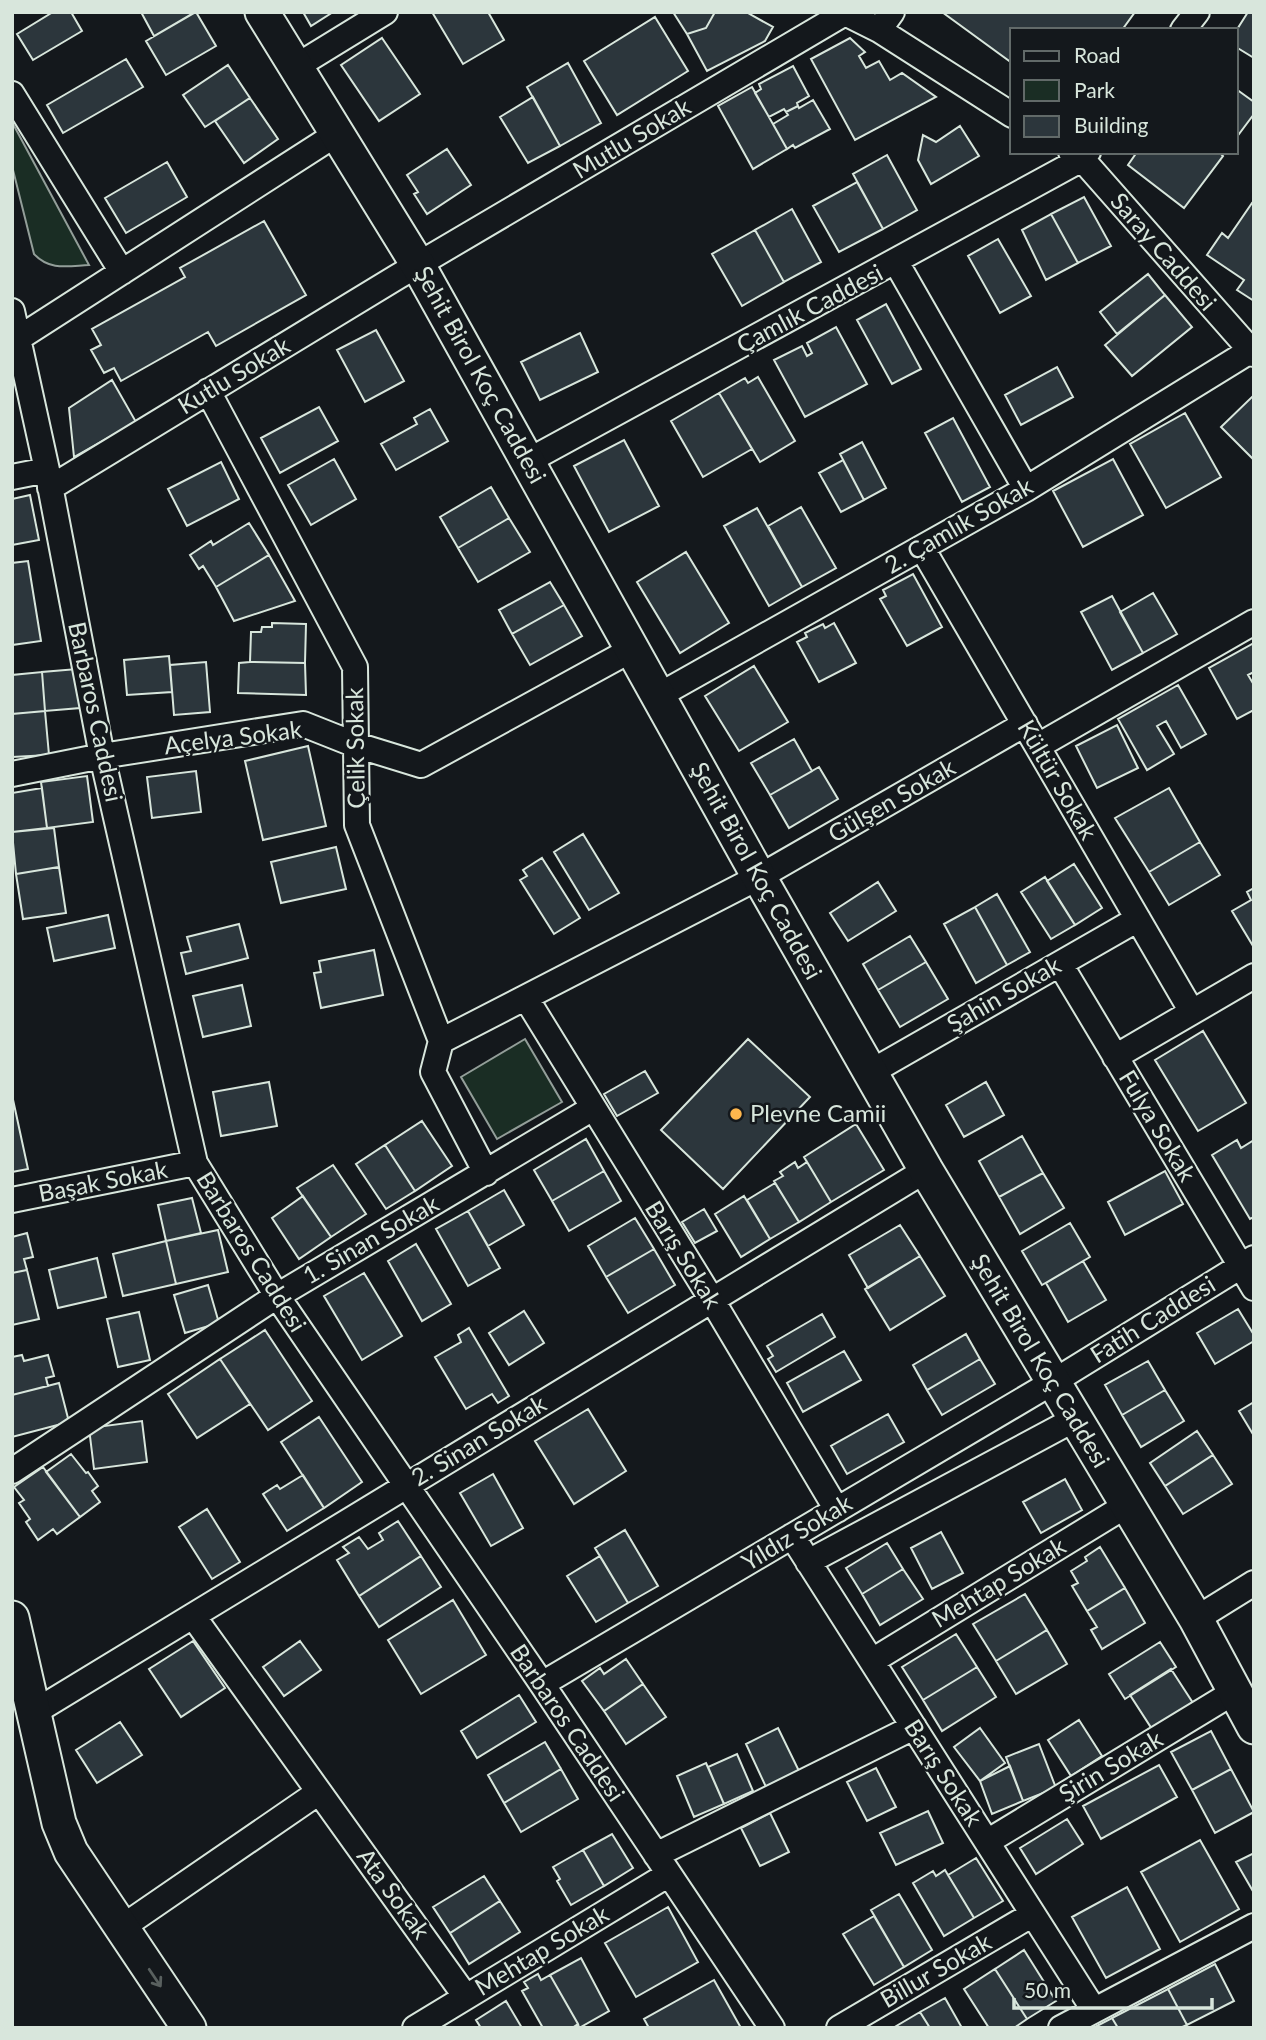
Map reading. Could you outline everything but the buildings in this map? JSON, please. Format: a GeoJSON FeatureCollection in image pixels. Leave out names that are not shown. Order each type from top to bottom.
{"type":"FeatureCollection","features":[{"type":"Feature","properties":{"kind":"main road","name":"Şehit Birol Koç Caddesi"},"geometry":{"type":"LineString","coordinates":[[262,12],[418,265],[758,877],[926,1170],[1196,1619],[1254,1727]]}},
{"type":"Feature","properties":{"kind":"main road"},"geometry":{"type":"LineString","coordinates":[[12,1618],[59,1823],[71,1852],[189,2028]]}},
{"type":"Feature","properties":{"kind":"street"},"geometry":{"type":"LineString","coordinates":[[296,66],[385,12]]}},
{"type":"Feature","properties":{"kind":"street"},"geometry":{"type":"LineString","coordinates":[[1185,28],[1197,12]]}},
{"type":"Feature","properties":{"kind":"street"},"geometry":{"type":"LineString","coordinates":[[844,13],[886,21],[1010,114]]}},
{"type":"Feature","properties":{"kind":"street","name":"Mutlu Sokak"},"geometry":{"type":"LineString","coordinates":[[418,265],[844,13]]}},
{"type":"Feature","properties":{"kind":"street"},"geometry":{"type":"LineString","coordinates":[[12,94],[122,272]]}},
{"type":"Feature","properties":{"kind":"street"},"geometry":{"type":"LineString","coordinates":[[19,338],[338,133]]}},
{"type":"Feature","properties":{"kind":"street","name":"Çamlık Caddesi"},"geometry":{"type":"LineString","coordinates":[[528,461],[896,262],[1080,155]]}},
{"type":"Feature","properties":{"kind":"street","name":"Saray Caddesi"},"geometry":{"type":"LineString","coordinates":[[1080,155],[1252,350]]}},
{"type":"Feature","properties":{"kind":"street"},"geometry":{"type":"LineString","coordinates":[[896,262],[1027,489]]}},
{"type":"Feature","properties":{"kind":"street","name":"Kutlu Sokak"},"geometry":{"type":"LineString","coordinates":[[48,479],[208,391],[418,265]]}},
{"type":"Feature","properties":{"kind":"street","name":"Barbaros Caddesi"},"geometry":{"type":"LineString","coordinates":[[12,311],[102,756],[195,1163],[277,1296],[542,1684],[772,2028]]}},
{"type":"Feature","properties":{"kind":"street","name":"2. Çamlık Sokak"},"geometry":{"type":"LineString","coordinates":[[658,696],[1027,489],[1252,350]]}},
{"type":"Feature","properties":{"kind":"street","name":"Çelik Sokak"},"geometry":{"type":"LineString","coordinates":[[208,391],[355,667],[357,825],[441,1041]]}},
{"type":"Feature","properties":{"kind":"street"},"geometry":{"type":"LineString","coordinates":[[12,477],[48,479]]}},
{"type":"Feature","properties":{"kind":"street","name":"Kültür Sokak"},"geometry":{"type":"LineString","coordinates":[[922,548],[1192,1012]]}},
{"type":"Feature","properties":{"kind":"street"},"geometry":{"type":"LineString","coordinates":[[1038,746],[1254,622]]}},
{"type":"Feature","properties":{"kind":"street","name":"Açelya Sokak"},"geometry":{"type":"LineString","coordinates":[[12,774],[102,756],[303,724],[356,745],[421,765],[631,650]]}},
{"type":"Feature","properties":{"kind":"street","name":"Gülşen Sokak"},"geometry":{"type":"LineString","coordinates":[[441,1041],[758,877],[1025,724]]}},
{"type":"Feature","properties":{"kind":"street","name":"Şahin Sokak"},"geometry":{"type":"LineString","coordinates":[[871,1072],[1138,919]]}},
{"type":"Feature","properties":{"kind":"street","name":"Fulya Sokak"},"geometry":{"type":"LineString","coordinates":[[1060,964],[1115,1057],[1247,1262],[1254,1288]]}},
{"type":"Feature","properties":{"kind":"street"},"geometry":{"type":"LineString","coordinates":[[1115,1057],[1254,976]]}},
{"type":"Feature","properties":{"kind":"street","name":"Barış Sokak"},"geometry":{"type":"LineString","coordinates":[[526,998],[712,1300],[837,1510]]}},
{"type":"Feature","properties":{"kind":"street"},"geometry":{"type":"LineString","coordinates":[[441,1041],[433,1072],[486,1173]]}},
{"type":"Feature","properties":{"kind":"street","name":"1. Sinan Sokak"},"geometry":{"type":"LineString","coordinates":[[12,1471],[277,1296],[593,1108]]}},
{"type":"Feature","properties":{"kind":"street","name":"Başak Sokak"},"geometry":{"type":"LineString","coordinates":[[12,1200],[195,1163]]}},
{"type":"Feature","properties":{"kind":"street","name":"2. Sinan Sokak"},"geometry":{"type":"LineString","coordinates":[[33,1713],[926,1170]]}},
{"type":"Feature","properties":{"kind":"street","name":"Fatih Caddesi"},"geometry":{"type":"LineString","coordinates":[[1053,1382],[1247,1262]]}},
{"type":"Feature","properties":{"kind":"street","name":"Yıldız Sokak"},"geometry":{"type":"LineString","coordinates":[[542,1684],[1053,1382]]}},
{"type":"Feature","properties":{"kind":"street","name":"Yıldız Sokak"},"geometry":{"type":"LineString","coordinates":[[808,1562],[1075,1419]]}},
{"type":"Feature","properties":{"kind":"street","name":"Mehtap Sokak"},"geometry":{"type":"LineString","coordinates":[[872,1661],[1127,1505]]}},
{"type":"Feature","properties":{"kind":"street","name":"Barış Sokak"},"geometry":{"type":"LineString","coordinates":[[792,1536],[1094,2010]]}},
{"type":"Feature","properties":{"kind":"street"},"geometry":{"type":"LineString","coordinates":[[1196,1619],[1254,1583]]}},
{"type":"Feature","properties":{"kind":"street","name":"Ata Sokak"},"geometry":{"type":"LineString","coordinates":[[192,1616],[466,1997]]}},
{"type":"Feature","properties":{"kind":"street","name":"Şirin Sokak"},"geometry":{"type":"LineString","coordinates":[[987,1842],[1234,1692]]}},
{"type":"Feature","properties":{"kind":"street","name":"Mehtap Sokak"},"geometry":{"type":"LineString","coordinates":[[415,2028],[466,1997],[663,1864],[914,1727]]}},
{"type":"Feature","properties":{"kind":"street"},"geometry":{"type":"LineString","coordinates":[[121,1928],[319,1792]]}},
{"type":"Feature","properties":{"kind":"street","name":"Billur Sokak"},"geometry":{"type":"LineString","coordinates":[[839,2028],[1033,1914]]}},
{"type":"Feature","properties":{"kind":"street"},"geometry":{"type":"LineString","coordinates":[[1061,2028],[1254,1926]]}},
{"type":"Feature","properties":{"kind":"green space"},"geometry":{"type":"Polygon","coordinates":[[[12,122],[89,265],[53,265],[34,254],[12,166],[12,122]]]}},
{"type":"Feature","properties":{"kind":"green space"},"geometry":{"type":"Polygon","coordinates":[[[525,1039],[562,1102],[497,1139],[461,1077],[525,1039]]]}},
{"type":"Feature","properties":{"kind":"place","name":"Plevne Camii"},"geometry":{"type":"Point","coordinates":[736,1114]}}]}
